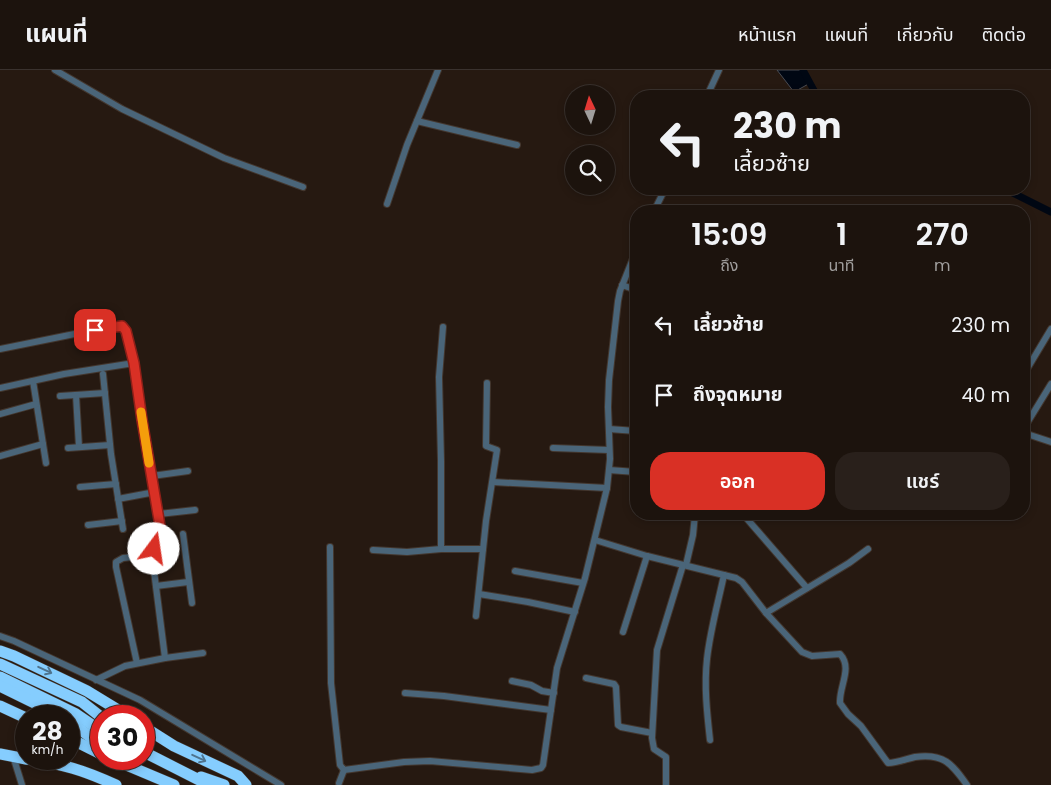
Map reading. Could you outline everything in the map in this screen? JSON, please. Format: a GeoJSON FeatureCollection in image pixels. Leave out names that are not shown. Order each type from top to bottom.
{"type":"FeatureCollection","features":[{"type":"Feature","properties":{"kind":"highway"},"geometry":{"type":"LineString","coordinates":[[0,651],[87,691],[110,705]]}},
{"type":"Feature","properties":{"kind":"highway"},"geometry":{"type":"LineString","coordinates":[[0,664],[82,702],[90,708]]}},
{"type":"Feature","properties":{"kind":"highway"},"geometry":{"type":"LineString","coordinates":[[0,677],[76,714],[90,724]]}},
{"type":"Feature","properties":{"kind":"highway"},"geometry":{"type":"LineString","coordinates":[[0,686],[39,705]]}},
{"type":"Feature","properties":{"kind":"highway"},"geometry":{"type":"LineString","coordinates":[[0,706],[15,713]]}},
{"type":"Feature","properties":{"kind":"highway"},"geometry":{"type":"LineString","coordinates":[[155,734],[184,751],[238,776],[246,785]]}},
{"type":"Feature","properties":{"kind":"highway"},"geometry":{"type":"LineString","coordinates":[[0,754],[13,756]]}},
{"type":"Feature","properties":{"kind":"highway"},"geometry":{"type":"LineString","coordinates":[[155,757],[209,785]]}},
{"type":"Feature","properties":{"kind":"highway"},"geometry":{"type":"LineString","coordinates":[[178,768],[224,785]]}},
{"type":"Feature","properties":{"kind":"highway"},"geometry":{"type":"LineString","coordinates":[[80,769],[116,785]]}},
{"type":"Feature","properties":{"kind":"highway"},"geometry":{"type":"LineString","coordinates":[[134,770],[155,785]]}},
{"type":"Feature","properties":{"kind":"highway"},"geometry":{"type":"LineString","coordinates":[[138,770],[174,785]]}},
{"type":"Feature","properties":{"kind":"street"},"geometry":{"type":"LineString","coordinates":[[55,70],[122,109],[216,154],[303,187]]}},
{"type":"Feature","properties":{"kind":"street"},"geometry":{"type":"LineString","coordinates":[[387,204],[438,70]]}},
{"type":"Feature","properties":{"kind":"street"},"geometry":{"type":"LineString","coordinates":[[710,90],[719,70]]}},
{"type":"Feature","properties":{"kind":"street"},"geometry":{"type":"LineString","coordinates":[[417,121],[517,145]]}},
{"type":"Feature","properties":{"kind":"street"},"geometry":{"type":"LineString","coordinates":[[344,770],[404,762],[430,762],[532,770],[543,766],[557,668],[595,540],[607,488],[609,470],[610,370],[620,291],[630,266]]}},
{"type":"Feature","properties":{"kind":"street"},"geometry":{"type":"LineString","coordinates":[[620,291],[630,290]]}},
{"type":"Feature","properties":{"kind":"street"},"geometry":{"type":"LineString","coordinates":[[0,349],[114,326],[122,326],[126,331],[134,363],[161,532],[152,555],[165,658]]}},
{"type":"Feature","properties":{"kind":"street"},"geometry":{"type":"LineString","coordinates":[[440,549],[441,461],[439,377],[443,327]]}},
{"type":"Feature","properties":{"kind":"street"},"geometry":{"type":"LineString","coordinates":[[1030,364],[1051,330]]}},
{"type":"Feature","properties":{"kind":"street"},"geometry":{"type":"LineString","coordinates":[[0,388],[64,374],[134,363]]}},
{"type":"Feature","properties":{"kind":"street"},"geometry":{"type":"LineString","coordinates":[[103,374],[110,445],[123,529]]}},
{"type":"Feature","properties":{"kind":"street"},"geometry":{"type":"LineString","coordinates":[[33,381],[46,463]]}},
{"type":"Feature","properties":{"kind":"street"},"geometry":{"type":"LineString","coordinates":[[476,616],[497,450],[486,446],[487,383]]}},
{"type":"Feature","properties":{"kind":"street"},"geometry":{"type":"LineString","coordinates":[[1030,418],[1051,384]]}},
{"type":"Feature","properties":{"kind":"street"},"geometry":{"type":"LineString","coordinates":[[60,396],[105,393]]}},
{"type":"Feature","properties":{"kind":"street"},"geometry":{"type":"LineString","coordinates":[[76,395],[79,447]]}},
{"type":"Feature","properties":{"kind":"street"},"geometry":{"type":"LineString","coordinates":[[0,414],[36,404]]}},
{"type":"Feature","properties":{"kind":"street"},"geometry":{"type":"LineString","coordinates":[[608,429],[630,431]]}},
{"type":"Feature","properties":{"kind":"street"},"geometry":{"type":"LineString","coordinates":[[1030,435],[1051,442]]}},
{"type":"Feature","properties":{"kind":"street"},"geometry":{"type":"LineString","coordinates":[[0,456],[43,444]]}},
{"type":"Feature","properties":{"kind":"street"},"geometry":{"type":"LineString","coordinates":[[68,448],[110,445]]}},
{"type":"Feature","properties":{"kind":"street"},"geometry":{"type":"LineString","coordinates":[[553,448],[609,450]]}},
{"type":"Feature","properties":{"kind":"street"},"geometry":{"type":"LineString","coordinates":[[609,470],[630,472]]}},
{"type":"Feature","properties":{"kind":"street"},"geometry":{"type":"LineString","coordinates":[[152,476],[188,471]]}},
{"type":"Feature","properties":{"kind":"street"},"geometry":{"type":"LineString","coordinates":[[493,482],[607,488]]}},
{"type":"Feature","properties":{"kind":"street"},"geometry":{"type":"LineString","coordinates":[[80,488],[116,484]]}},
{"type":"Feature","properties":{"kind":"street"},"geometry":{"type":"LineString","coordinates":[[118,499],[155,492]]}},
{"type":"Feature","properties":{"kind":"street"},"geometry":{"type":"LineString","coordinates":[[158,514],[194,510]]}},
{"type":"Feature","properties":{"kind":"street"},"geometry":{"type":"LineString","coordinates":[[666,785],[666,757],[654,749],[652,733],[657,650],[693,535],[694,520]]}},
{"type":"Feature","properties":{"kind":"street"},"geometry":{"type":"LineString","coordinates":[[748,520],[807,588]]}},
{"type":"Feature","properties":{"kind":"street"},"geometry":{"type":"LineString","coordinates":[[88,525],[122,521]]}},
{"type":"Feature","properties":{"kind":"street"},"geometry":{"type":"LineString","coordinates":[[183,534],[192,603]]}},
{"type":"Feature","properties":{"kind":"street"},"geometry":{"type":"LineString","coordinates":[[595,540],[739,580],[802,652],[812,656],[840,654],[846,669],[840,703],[888,763],[915,757],[939,757],[948,761],[967,785]]}},
{"type":"Feature","properties":{"kind":"street"},"geometry":{"type":"LineString","coordinates":[[330,547],[331,683],[338,761],[344,770]]}},
{"type":"Feature","properties":{"kind":"street"},"geometry":{"type":"LineString","coordinates":[[373,550],[407,552],[440,549],[483,549]]}},
{"type":"Feature","properties":{"kind":"street"},"geometry":{"type":"LineString","coordinates":[[766,613],[849,563],[868,549]]}},
{"type":"Feature","properties":{"kind":"street"},"geometry":{"type":"LineString","coordinates":[[137,663],[116,562],[123,558],[152,555]]}},
{"type":"Feature","properties":{"kind":"street"},"geometry":{"type":"LineString","coordinates":[[623,632],[647,556]]}},
{"type":"Feature","properties":{"kind":"street"},"geometry":{"type":"LineString","coordinates":[[515,571],[583,583]]}},
{"type":"Feature","properties":{"kind":"street"},"geometry":{"type":"LineString","coordinates":[[710,740],[707,708],[707,660],[724,575]]}},
{"type":"Feature","properties":{"kind":"street"},"geometry":{"type":"LineString","coordinates":[[156,586],[188,582]]}},
{"type":"Feature","properties":{"kind":"street"},"geometry":{"type":"LineString","coordinates":[[479,594],[575,612]]}},
{"type":"Feature","properties":{"kind":"street"},"geometry":{"type":"LineString","coordinates":[[0,636],[140,700],[281,785]]}},
{"type":"Feature","properties":{"kind":"street"},"geometry":{"type":"LineString","coordinates":[[96,680],[117,668],[165,658],[203,653]]}},
{"type":"Feature","properties":{"kind":"street"},"geometry":{"type":"LineString","coordinates":[[586,678],[614,684],[616,687],[618,725],[652,733]]}},
{"type":"Feature","properties":{"kind":"street"},"geometry":{"type":"LineString","coordinates":[[512,681],[531,684],[542,691],[554,693]]}},
{"type":"Feature","properties":{"kind":"street"},"geometry":{"type":"LineString","coordinates":[[405,693],[444,696],[551,710]]}},
{"type":"Feature","properties":{"kind":"street"},"geometry":{"type":"LineString","coordinates":[[13,756],[22,785]]}},
{"type":"Feature","properties":{"kind":"street"},"geometry":{"type":"LineString","coordinates":[[339,783],[344,770]]}},
{"type":"Feature","properties":{"kind":"shaded area"},"geometry":{"type":"Polygon","coordinates":[[[777,70],[805,70],[812,82],[798,90],[792,90],[777,70]]]}},
{"type":"Feature","properties":{"kind":"waterway"},"geometry":{"type":"LineString","coordinates":[[803,70],[814,90]]}},
{"type":"Feature","properties":{"kind":"waterway"},"geometry":{"type":"LineString","coordinates":[[1017,195],[1051,212]]}},
{"type":"Feature","properties":{"kind":"slow traffic"},"geometry":{"type":"LineString","coordinates":[[141,412],[149,463]]}},
{"type":"Feature","properties":{"kind":"route"},"geometry":{"type":"LineString","coordinates":[[95,330],[122,326],[126,331],[134,363],[161,532],[154,549]]}}]}
